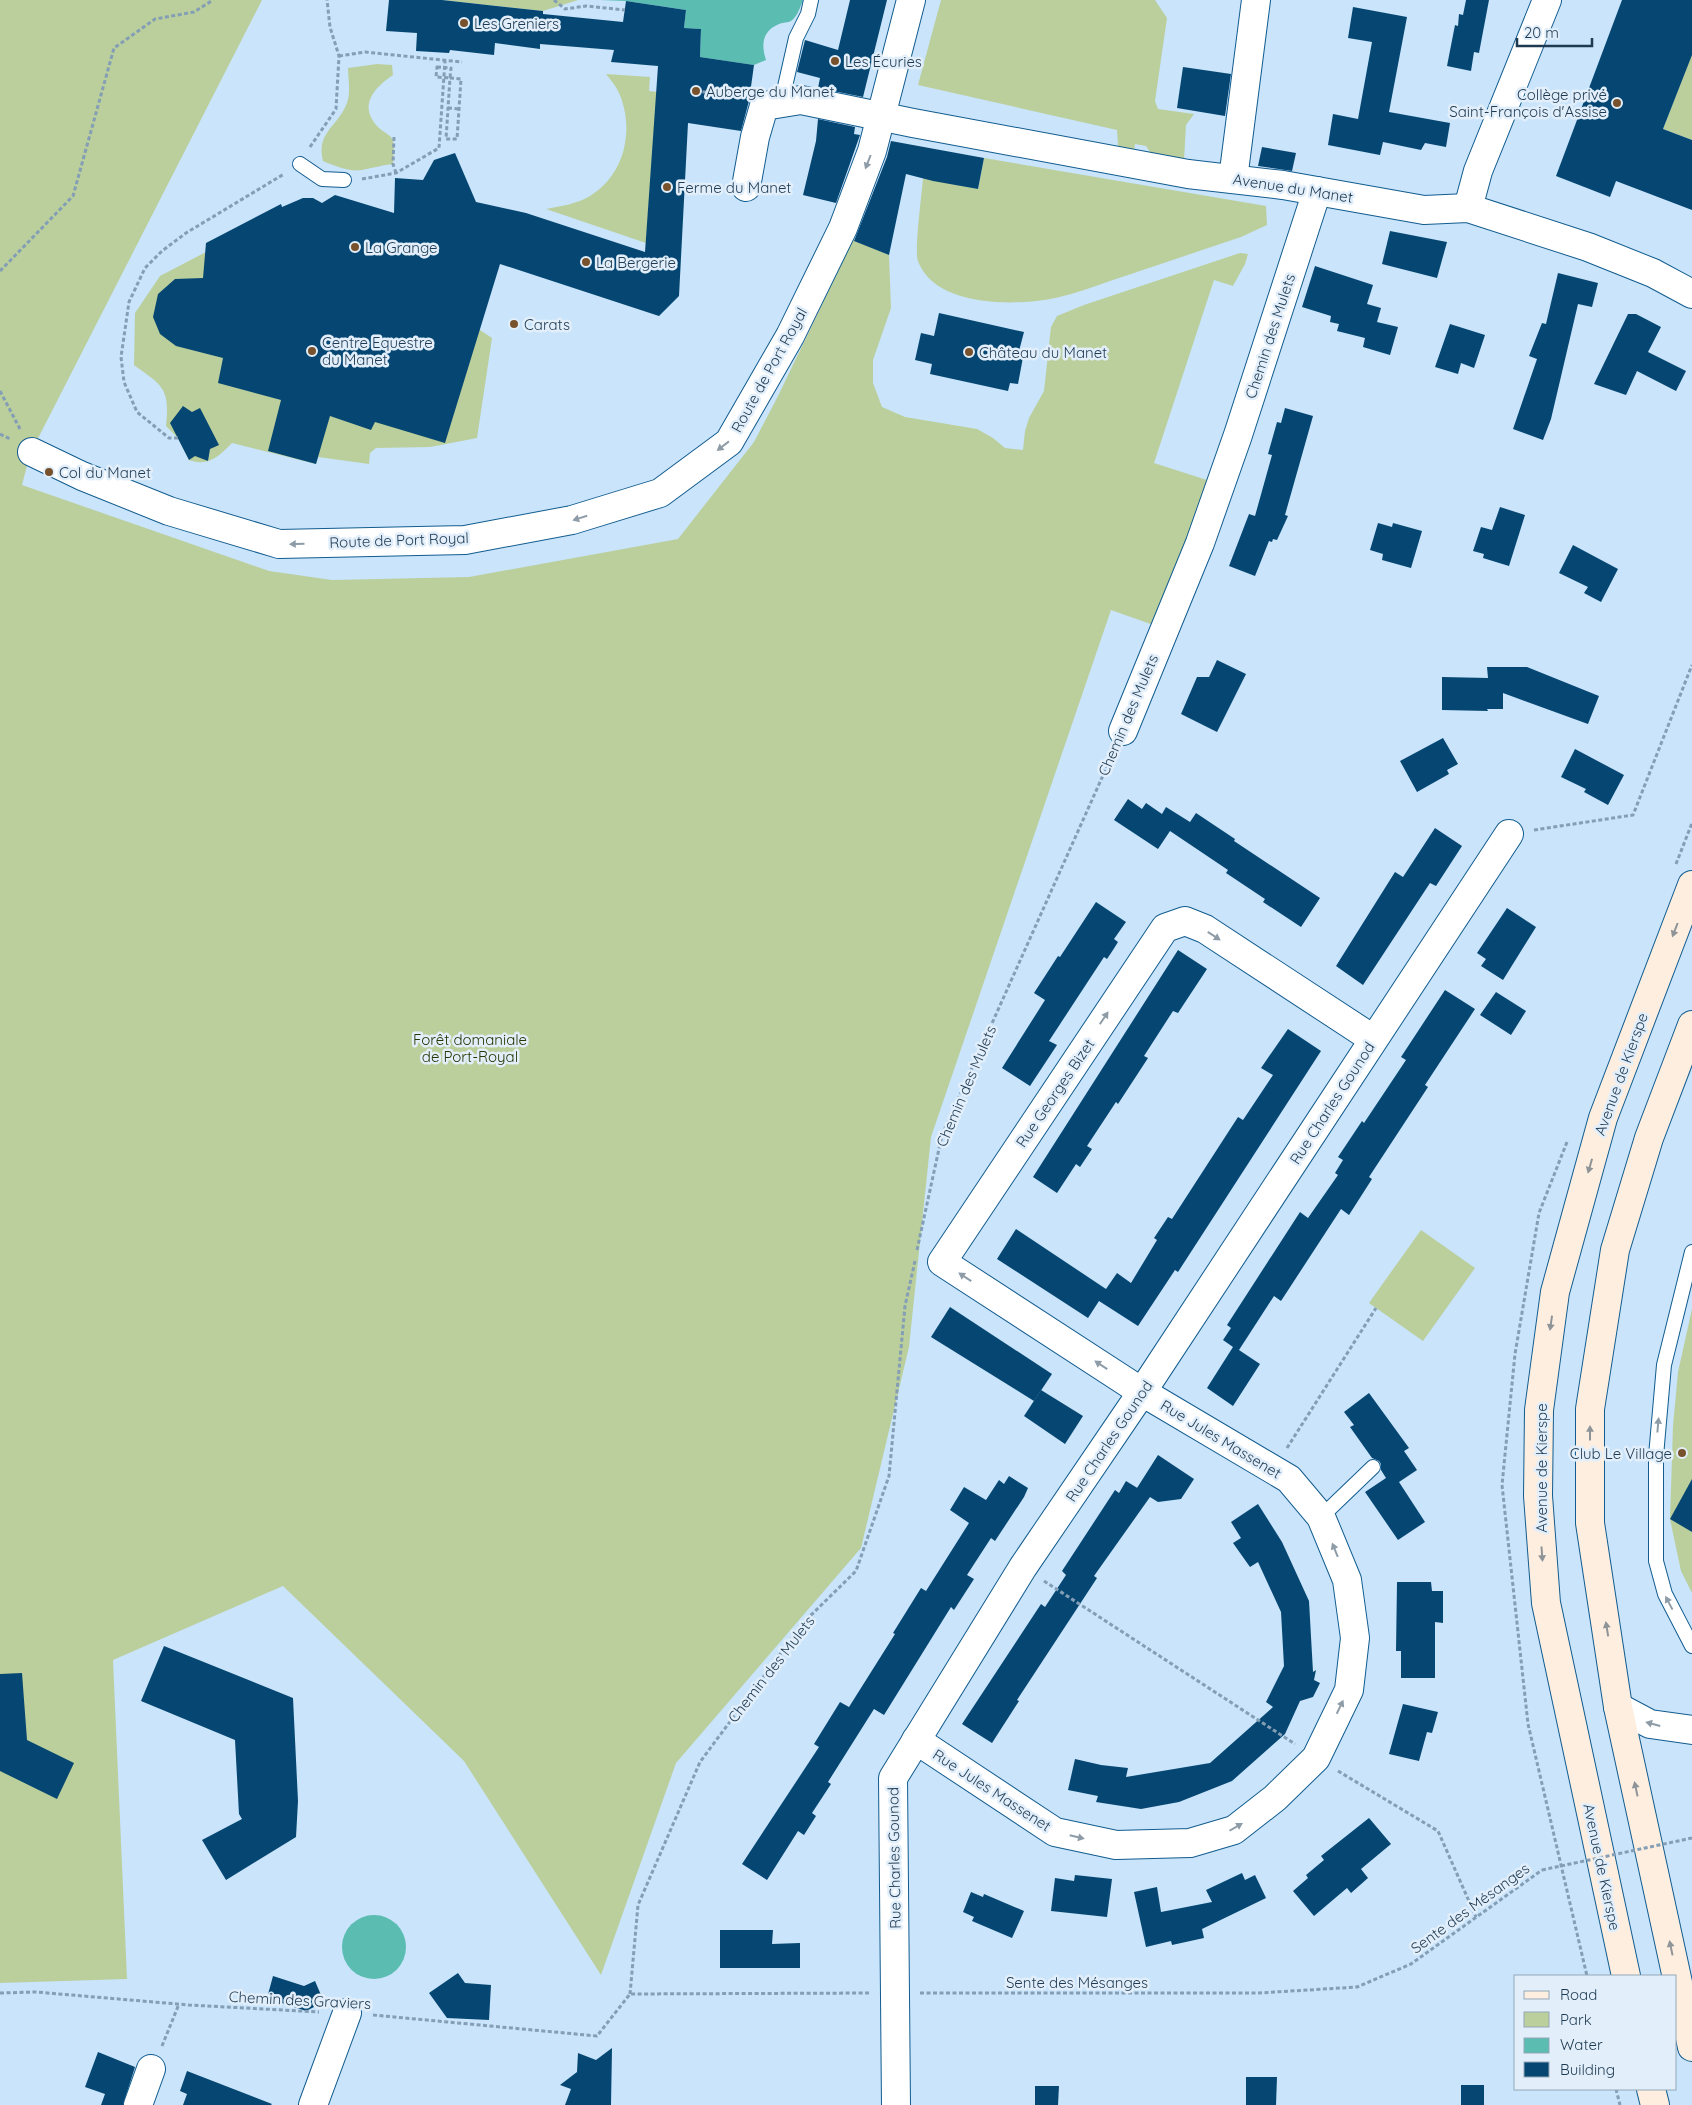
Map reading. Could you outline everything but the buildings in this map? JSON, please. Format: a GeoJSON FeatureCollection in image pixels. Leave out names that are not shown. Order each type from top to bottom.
{"type":"FeatureCollection","features":[{"type":"Feature","properties":{"kind":"main road","name":"Avenue de Kierspe"},"geometry":{"type":"LineString","coordinates":[[1626,1975],[1546,1603],[1538,1496],[1539,1410],[1555,1292],[1603,1118],[1692,885]]}},
{"type":"Feature","properties":{"kind":"main road"},"geometry":{"type":"LineString","coordinates":[[1676,1975],[1618,1707],[1590,1523],[1590,1409],[1615,1250],[1649,1138],[1692,1025]]}},
{"type":"Feature","properties":{"kind":"main road"},"geometry":{"type":"LineString","coordinates":[[1677,1978],[1692,2047]]}},
{"type":"Feature","properties":{"kind":"main road"},"geometry":{"type":"LineString","coordinates":[[1651,2090],[1655,2105]]}},
{"type":"Feature","properties":{"kind":"street","name":"Route de Port Royal"},"geometry":{"type":"LineString","coordinates":[[32,452],[82,476],[169,511],[279,544],[465,540],[572,520],[660,493],[729,442],[790,336],[843,228],[872,151],[883,116],[911,0]]}},
{"type":"Feature","properties":{"kind":"street"},"geometry":{"type":"LineString","coordinates":[[1233,179],[1256,0]]}},
{"type":"Feature","properties":{"kind":"street"},"geometry":{"type":"LineString","coordinates":[[1468,208],[1478,171],[1547,0]]}},
{"type":"Feature","properties":{"kind":"street","name":"Avenue du Manet"},"geometry":{"type":"LineString","coordinates":[[764,106],[801,100],[1188,174],[1283,185],[1424,210],[1468,208],[1588,247],[1653,273],[1692,294]]}},
{"type":"Feature","properties":{"kind":"street"},"geometry":{"type":"LineString","coordinates":[[746,187],[755,137],[764,106]]}},
{"type":"Feature","properties":{"kind":"street","name":"Chemin des Mulets"},"geometry":{"type":"LineString","coordinates":[[1123,731],[1200,543],[1238,435],[1317,191]]}},
{"type":"Feature","properties":{"kind":"street","name":"Rue Charles Gounod"},"geometry":{"type":"LineString","coordinates":[[896,2105],[893,1778],[1023,1567],[1142,1392],[1509,834]]}},
{"type":"Feature","properties":{"kind":"street","name":"Rue Georges Bizet"},"geometry":{"type":"LineString","coordinates":[[1142,1392],[942,1262],[1164,928],[1184,921],[1204,929],[1373,1039]]}},
{"type":"Feature","properties":{"kind":"street","name":"Rue Jules Massenet"},"geometry":{"type":"LineString","coordinates":[[916,1740],[1055,1832],[1116,1846],[1190,1843],[1234,1830],[1275,1798],[1316,1758],[1349,1690],[1355,1638],[1346,1580],[1321,1516],[1289,1479],[1142,1392]]}},
{"type":"Feature","properties":{"kind":"street"},"geometry":{"type":"LineString","coordinates":[[1618,1707],[1650,1724],[1692,1730]]}},
{"type":"Feature","properties":{"kind":"street"},"geometry":{"type":"LineString","coordinates":[[313,2105],[347,2013]]}},
{"type":"Feature","properties":{"kind":"street"},"geometry":{"type":"LineString","coordinates":[[138,2105],[151,2069]]}},
{"type":"Feature","properties":{"kind":"lane"},"geometry":{"type":"LineString","coordinates":[[764,106],[784,90],[796,38],[808,14],[811,0]]}},
{"type":"Feature","properties":{"kind":"lane"},"geometry":{"type":"LineString","coordinates":[[300,164],[322,179],[344,180]]}},
{"type":"Feature","properties":{"kind":"lane"},"geometry":{"type":"LineString","coordinates":[[1692,1252],[1664,1365],[1656,1466],[1656,1561],[1665,1594],[1692,1646]]}},
{"type":"Feature","properties":{"kind":"lane"},"geometry":{"type":"LineString","coordinates":[[1321,1516],[1373,1467]]}},
{"type":"Feature","properties":{"kind":"path"},"geometry":{"type":"LineString","coordinates":[[0,271],[73,196],[114,48],[155,19],[194,12],[213,0]]}},
{"type":"Feature","properties":{"kind":"path"},"geometry":{"type":"LineString","coordinates":[[178,438],[169,438],[137,412],[124,382],[120,357],[129,302],[145,268],[162,252],[186,233],[300,164],[322,127],[336,109],[339,56],[330,27],[326,0]]}},
{"type":"Feature","properties":{"kind":"path"},"geometry":{"type":"LineString","coordinates":[[554,0],[565,9],[586,6],[625,10]]}},
{"type":"Feature","properties":{"kind":"path"},"geometry":{"type":"LineString","coordinates":[[339,56],[366,52],[462,62]]}},
{"type":"Feature","properties":{"kind":"path"},"geometry":{"type":"LineString","coordinates":[[344,180],[370,179],[396,173],[439,148],[445,61]]}},
{"type":"Feature","properties":{"kind":"path"},"geometry":{"type":"LineString","coordinates":[[444,78],[436,77],[437,67],[451,68],[450,78],[446,139],[457,139],[461,79],[450,78],[444,78]]}},
{"type":"Feature","properties":{"kind":"path"},"geometry":{"type":"LineString","coordinates":[[696,91],[752,97],[764,106]]}},
{"type":"Feature","properties":{"kind":"path"},"geometry":{"type":"LineString","coordinates":[[448,108],[459,109]]}},
{"type":"Feature","properties":{"kind":"path"},"geometry":{"type":"LineString","coordinates":[[394,137],[393,164],[396,173]]}},
{"type":"Feature","properties":{"kind":"path"},"geometry":{"type":"LineString","coordinates":[[0,391],[32,452]]}},
{"type":"Feature","properties":{"kind":"path"},"geometry":{"type":"LineString","coordinates":[[1509,834],[1634,815],[1692,665]]}},
{"type":"Feature","properties":{"kind":"path","name":"Chemin des Mulets"},"geometry":{"type":"LineString","coordinates":[[630,1994],[638,1905],[700,1762],[804,1622],[856,1571],[889,1476],[904,1306],[942,1135],[1123,731]]}},
{"type":"Feature","properties":{"kind":"path"},"geometry":{"type":"LineString","coordinates":[[1274,1470],[1376,1308]]}},
{"type":"Feature","properties":{"kind":"path"},"geometry":{"type":"LineString","coordinates":[[1023,1567],[1316,1758],[1438,1831],[1476,1917]]}},
{"type":"Feature","properties":{"kind":"path","name":"Sente des Mésanges"},"geometry":{"type":"LineString","coordinates":[[630,1994],[1259,1993],[1357,1987],[1411,1964],[1542,1870],[1692,1838]]}},
{"type":"Feature","properties":{"kind":"path","name":"Chemin des Graviers"},"geometry":{"type":"LineString","coordinates":[[0,1994],[36,1992],[179,2004],[347,2013],[597,2036],[630,1994]]}},
{"type":"Feature","properties":{"kind":"path"},"geometry":{"type":"LineString","coordinates":[[151,2069],[179,2004]]}},
{"type":"Feature","properties":{"kind":"path"},"geometry":{"type":"LineString","coordinates":[[1616,2090],[1620,2105]]}},
{"type":"Feature","properties":{"kind":"green space","name":"Forêt domaniale de Port-Royal"},"geometry":{"type":"Polygon","coordinates":[[[0,0],[262,0],[30,454],[22,485],[269,571],[332,580],[469,577],[678,539],[754,442],[853,240],[889,255],[891,308],[873,360],[873,383],[882,407],[905,417],[977,429],[993,438],[1005,448],[1023,450],[1025,431],[1029,418],[1044,391],[1051,327],[1057,316],[1084,305],[1240,253],[1248,254],[1245,264],[1233,286],[1214,280],[1154,463],[1210,481],[1159,627],[1111,610],[931,1137],[909,1347],[861,1548],[676,1763],[601,1975],[464,1761],[283,1586],[113,1660],[127,1979],[0,1983],[0,0]]]}},
{"type":"Feature","properties":{"kind":"green space"},"geometry":{"type":"Polygon","coordinates":[[[442,0],[578,0],[543,11],[442,0]]]}},
{"type":"Feature","properties":{"kind":"green space"},"geometry":{"type":"Polygon","coordinates":[[[941,0],[1155,0],[1167,18],[1155,101],[1158,109],[1194,114],[1186,125],[1184,160],[1152,155],[1146,146],[1135,144],[1134,152],[1118,146],[1117,130],[918,85],[941,0]]]}},
{"type":"Feature","properties":{"kind":"green space"},"geometry":{"type":"Polygon","coordinates":[[[1692,54],[1692,140],[1663,129],[1692,54]]]}},
{"type":"Feature","properties":{"kind":"green space"},"geometry":{"type":"Polygon","coordinates":[[[377,64],[392,65],[393,75],[374,92],[369,105],[369,112],[379,128],[393,140],[393,164],[352,170],[323,161],[322,143],[347,103],[349,90],[348,68],[377,64]]]}},
{"type":"Feature","properties":{"kind":"green space"},"geometry":{"type":"Polygon","coordinates":[[[606,74],[650,77],[649,91],[657,92],[646,243],[546,209],[574,203],[590,196],[612,176],[619,164],[626,136],[624,107],[615,85],[606,74]]]}},
{"type":"Feature","properties":{"kind":"green space"},"geometry":{"type":"Polygon","coordinates":[[[984,158],[1266,206],[1267,225],[1241,237],[1067,295],[1034,301],[995,302],[975,300],[957,295],[940,287],[927,276],[918,261],[918,234],[923,178],[978,189],[984,158]]]}},
{"type":"Feature","properties":{"kind":"green space","name":"Centre Equestre du Manet"},"geometry":{"type":"Polygon","coordinates":[[[206,252],[480,330],[492,338],[477,438],[430,447],[376,448],[370,453],[369,464],[318,457],[316,464],[232,443],[218,456],[208,461],[196,462],[189,460],[178,438],[166,426],[167,403],[162,389],[152,378],[134,365],[135,313],[160,276],[206,252]]]}},
{"type":"Feature","properties":{"kind":"green space"},"geometry":{"type":"Polygon","coordinates":[[[1421,1230],[1475,1268],[1423,1341],[1369,1303],[1421,1230]]]}},
{"type":"Feature","properties":{"kind":"green space","name":"Club Le Village"},"geometry":{"type":"Polygon","coordinates":[[[1692,1309],[1692,1593],[1681,1571],[1670,1519],[1673,1426],[1678,1372],[1692,1309]]]}},
{"type":"Feature","properties":{"kind":"water"},"geometry":{"type":"Polygon","coordinates":[[[600,0],[803,0],[799,11],[790,22],[779,24],[769,30],[763,44],[766,60],[754,65],[700,57],[701,29],[684,28],[686,10],[626,1],[600,0]]]}},
{"type":"Feature","properties":{"kind":"water"},"geometry":{"type":"Polygon","coordinates":[[[368,1915],[380,1915],[397,1924],[404,1935],[406,1947],[404,1959],[397,1970],[380,1979],[368,1979],[356,1974],[347,1965],[342,1953],[342,1941],[347,1929],[356,1920],[368,1915]]]}},
{"type":"Feature","properties":{"kind":"place","name":"Les Greniers"},"geometry":{"type":"Point","coordinates":[464,23]}},
{"type":"Feature","properties":{"kind":"place","name":"Les Écuries"},"geometry":{"type":"Point","coordinates":[835,61]}},
{"type":"Feature","properties":{"kind":"place","name":"Auberge du Manet"},"geometry":{"type":"Point","coordinates":[696,91]}},
{"type":"Feature","properties":{"kind":"place","name":"Collège privé Saint-François d'Assise"},"geometry":{"type":"Point","coordinates":[1617,103]}},
{"type":"Feature","properties":{"kind":"place","name":"Ferme du Manet"},"geometry":{"type":"Point","coordinates":[667,187]}},
{"type":"Feature","properties":{"kind":"place","name":"La Grange"},"geometry":{"type":"Point","coordinates":[355,247]}},
{"type":"Feature","properties":{"kind":"place","name":"La Bergerie"},"geometry":{"type":"Point","coordinates":[586,262]}},
{"type":"Feature","properties":{"kind":"place","name":"Carats"},"geometry":{"type":"Point","coordinates":[514,324]}},
{"type":"Feature","properties":{"kind":"place","name":"Centre Equestre du Manet"},"geometry":{"type":"Point","coordinates":[312,351]}},
{"type":"Feature","properties":{"kind":"place","name":"Château du Manet"},"geometry":{"type":"Point","coordinates":[969,352]}},
{"type":"Feature","properties":{"kind":"place","name":"Col du Manet"},"geometry":{"type":"Point","coordinates":[49,472]}},
{"type":"Feature","properties":{"kind":"place","name":"Club Le Village"},"geometry":{"type":"Point","coordinates":[1682,1453]}}]}
